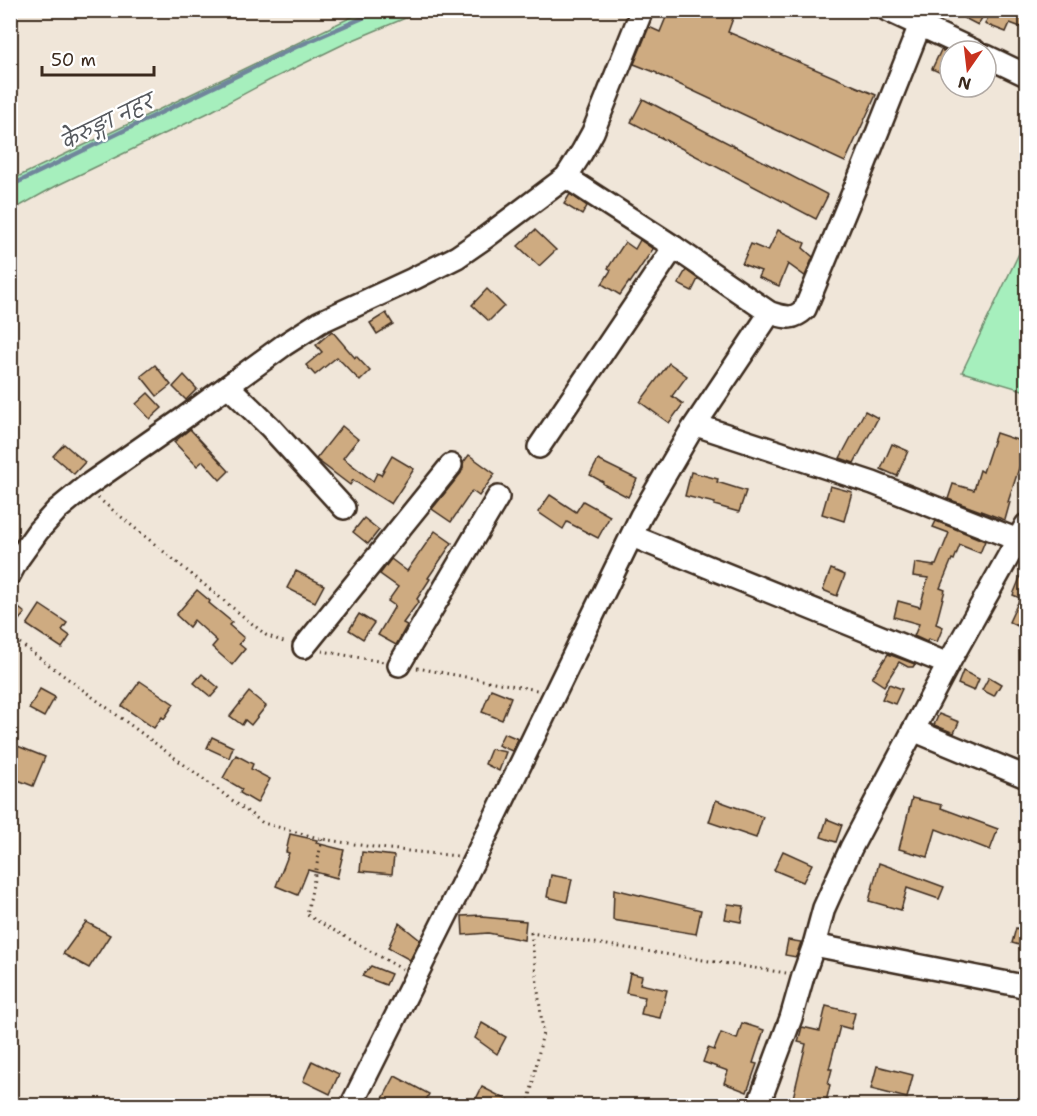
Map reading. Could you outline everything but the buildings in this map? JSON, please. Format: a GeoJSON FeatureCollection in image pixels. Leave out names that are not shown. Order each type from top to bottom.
{"type":"FeatureCollection","features":[{"type":"Feature","properties":{"kind":"street"},"geometry":{"type":"LineString","coordinates":[[10,574],[38,531],[57,510],[84,487],[284,345],[320,322],[457,257],[566,177],[593,132],[642,10]]}},
{"type":"Feature","properties":{"kind":"street"},"geometry":{"type":"LineString","coordinates":[[887,10],[950,39]]}},
{"type":"Feature","properties":{"kind":"street"},"geometry":{"type":"LineString","coordinates":[[566,177],[770,313],[788,318],[798,315],[805,309],[920,25]]}},
{"type":"Feature","properties":{"kind":"street"},"geometry":{"type":"LineString","coordinates":[[998,62],[1026,75]]}},
{"type":"Feature","properties":{"kind":"street"},"geometry":{"type":"LineString","coordinates":[[539,447],[674,247]]}},
{"type":"Feature","properties":{"kind":"street"},"geometry":{"type":"LineString","coordinates":[[351,1106],[475,858],[641,516],[696,425],[770,313]]}},
{"type":"Feature","properties":{"kind":"street"},"geometry":{"type":"LineString","coordinates":[[228,386],[270,427],[344,508]]}},
{"type":"Feature","properties":{"kind":"street"},"geometry":{"type":"LineString","coordinates":[[696,425],[1022,533],[948,664],[851,848],[824,908],[790,1018],[758,1106]]}},
{"type":"Feature","properties":{"kind":"street"},"geometry":{"type":"LineString","coordinates":[[304,647],[451,465]]}},
{"type":"Feature","properties":{"kind":"street"},"geometry":{"type":"LineString","coordinates":[[399,665],[498,497]]}},
{"type":"Feature","properties":{"kind":"street"},"geometry":{"type":"LineString","coordinates":[[632,536],[948,664]]}},
{"type":"Feature","properties":{"kind":"street"},"geometry":{"type":"LineString","coordinates":[[913,730],[1026,777]]}},
{"type":"Feature","properties":{"kind":"street"},"geometry":{"type":"LineString","coordinates":[[814,945],[1026,987]]}},
{"type":"Feature","properties":{"kind":"path"},"geometry":{"type":"LineString","coordinates":[[10,636],[262,823],[322,839],[379,848],[475,858]]}},
{"type":"Feature","properties":{"kind":"path"},"geometry":{"type":"LineString","coordinates":[[322,839],[307,915],[416,977]]}},
{"type":"Feature","properties":{"kind":"path"},"geometry":{"type":"LineString","coordinates":[[528,1106],[543,1032],[531,933],[803,976]]}},
{"type":"Feature","properties":{"kind":"green space"},"geometry":{"type":"Polygon","coordinates":[[[364,11],[422,11],[346,43],[56,186],[11,211],[11,180],[364,11]]]}},
{"type":"Feature","properties":{"kind":"green space"},"geometry":{"type":"Polygon","coordinates":[[[1026,239],[1026,391],[962,372],[1026,239]]]}},
{"type":"Feature","properties":{"kind":"waterway","name":"केेरुङ्गा नहर"},"geometry":{"type":"LineString","coordinates":[[10,186],[296,47],[381,10]]}}]}
